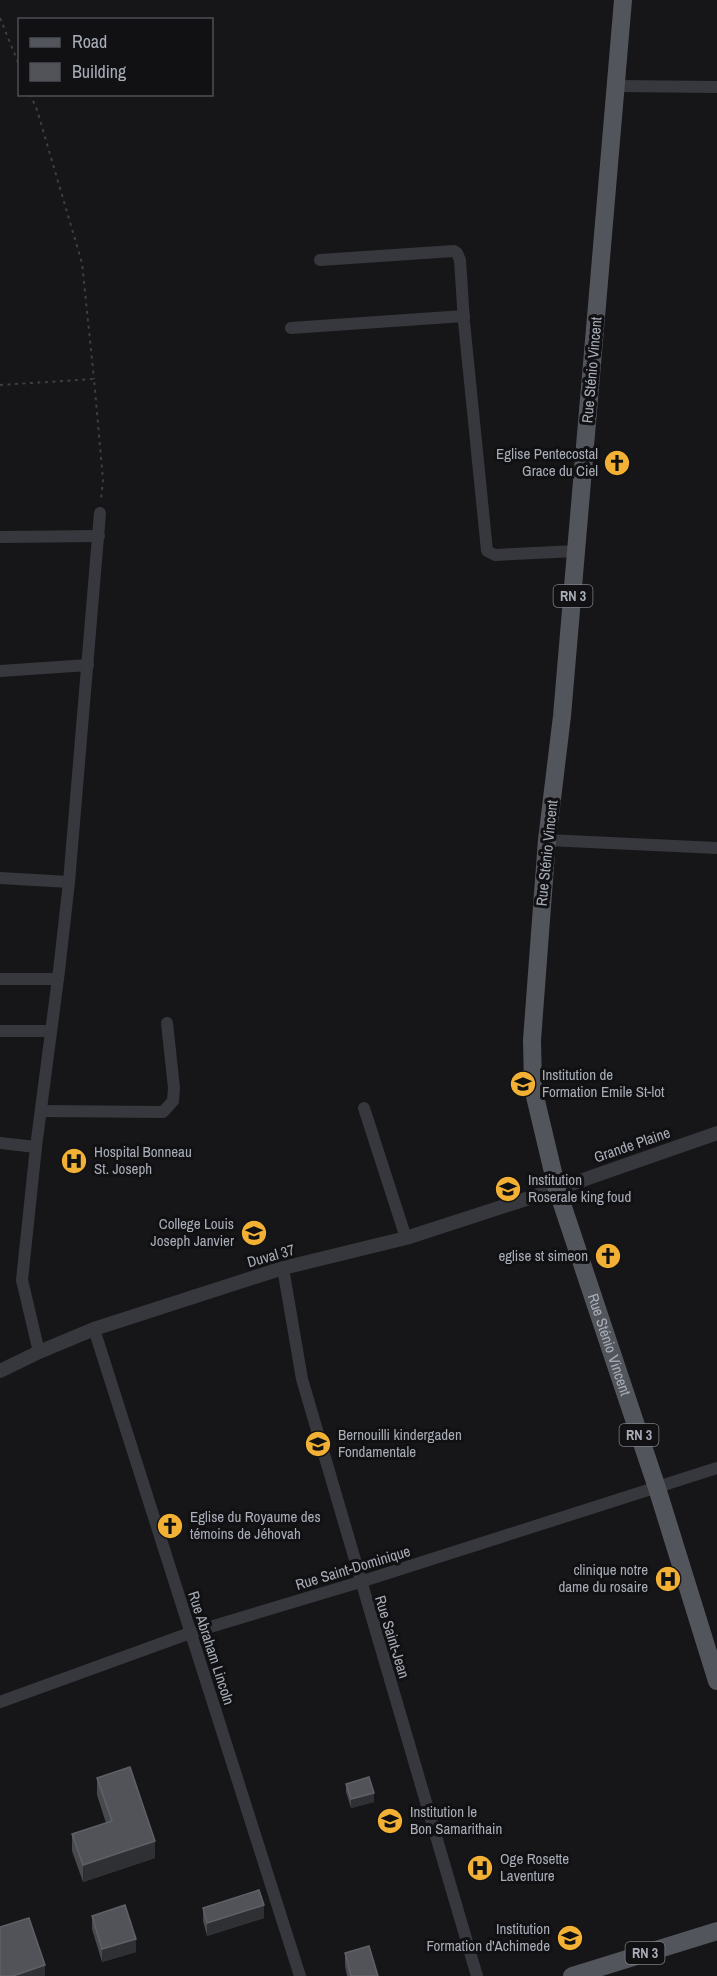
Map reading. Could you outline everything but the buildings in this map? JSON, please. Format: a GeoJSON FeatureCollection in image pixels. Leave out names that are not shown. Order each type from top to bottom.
{"type":"FeatureCollection","features":[{"type":"Feature","properties":{"kind":"main road","name":"Rue Sténio Vincent"},"geometry":{"type":"LineString","coordinates":[[623,0],[562,716],[547,840],[532,1040],[533,1088],[557,1189],[657,1488],[717,1682]]}},
{"type":"Feature","properties":{"kind":"main road","name":"RN 3"},"geometry":{"type":"LineString","coordinates":[[572,1976],[717,1931]]}},
{"type":"Feature","properties":{"kind":"street"},"geometry":{"type":"LineString","coordinates":[[616,86],[717,87]]}},
{"type":"Feature","properties":{"kind":"street"},"geometry":{"type":"LineString","coordinates":[[320,260],[454,251],[457,253],[460,260],[487,551],[495,555],[576,551]]}},
{"type":"Feature","properties":{"kind":"street"},"geometry":{"type":"LineString","coordinates":[[291,328],[464,316]]}},
{"type":"Feature","properties":{"kind":"street"},"geometry":{"type":"LineString","coordinates":[[39,1352],[22,1280],[69,882],[100,513]]}},
{"type":"Feature","properties":{"kind":"street"},"geometry":{"type":"LineString","coordinates":[[0,537],[99,536]]}},
{"type":"Feature","properties":{"kind":"street"},"geometry":{"type":"LineString","coordinates":[[0,671],[88,665]]}},
{"type":"Feature","properties":{"kind":"street"},"geometry":{"type":"LineString","coordinates":[[547,840],[717,848]]}},
{"type":"Feature","properties":{"kind":"street"},"geometry":{"type":"LineString","coordinates":[[0,878],[69,882]]}},
{"type":"Feature","properties":{"kind":"street"},"geometry":{"type":"LineString","coordinates":[[0,980],[58,979]]}},
{"type":"Feature","properties":{"kind":"street"},"geometry":{"type":"LineString","coordinates":[[41,1111],[163,1112],[173,1101],[174,1089],[167,1023]]}},
{"type":"Feature","properties":{"kind":"street"},"geometry":{"type":"LineString","coordinates":[[0,1030],[51,1031]]}},
{"type":"Feature","properties":{"kind":"street"},"geometry":{"type":"LineString","coordinates":[[364,1107],[406,1238]]}},
{"type":"Feature","properties":{"kind":"street","name":"Grande Plaine"},"geometry":{"type":"LineString","coordinates":[[557,1189],[717,1133]]}},
{"type":"Feature","properties":{"kind":"street"},"geometry":{"type":"LineString","coordinates":[[0,1143],[36,1147]]}},
{"type":"Feature","properties":{"kind":"street","name":"Duval 37"},"geometry":{"type":"LineString","coordinates":[[0,1371],[94,1329],[283,1268],[406,1238],[557,1189]]}},
{"type":"Feature","properties":{"kind":"street","name":"Rue Saint-Jean"},"geometry":{"type":"LineString","coordinates":[[283,1268],[302,1379],[477,1976]]}},
{"type":"Feature","properties":{"kind":"street","name":"Rue Abraham Lincoln"},"geometry":{"type":"LineString","coordinates":[[94,1329],[300,1976]]}},
{"type":"Feature","properties":{"kind":"street","name":"Rue Saint-Dominique"},"geometry":{"type":"LineString","coordinates":[[0,1702],[190,1633],[360,1582],[717,1468]]}},
{"type":"Feature","properties":{"kind":"path"},"geometry":{"type":"LineString","coordinates":[[0,18],[18,62]]}},
{"type":"Feature","properties":{"kind":"path"},"geometry":{"type":"LineString","coordinates":[[31,96],[82,263],[103,480],[100,513]]}},
{"type":"Feature","properties":{"kind":"path"},"geometry":{"type":"LineString","coordinates":[[0,385],[94,379]]}},
{"type":"Feature","properties":{"kind":"place","name":"Eglise Pentecostal Grace du Ciel"},"geometry":{"type":"Point","coordinates":[617,463]}},
{"type":"Feature","properties":{"kind":"place","name":"Institution de Formation Emile St-lot"},"geometry":{"type":"Point","coordinates":[523,1084]}},
{"type":"Feature","properties":{"kind":"place","name":"Hospital Bonneau St. Joseph"},"geometry":{"type":"Point","coordinates":[74,1161]}},
{"type":"Feature","properties":{"kind":"place","name":"Institution Roserale king foud"},"geometry":{"type":"Point","coordinates":[508,1189]}},
{"type":"Feature","properties":{"kind":"place","name":"College Louis Joseph Janvier"},"geometry":{"type":"Point","coordinates":[254,1233]}},
{"type":"Feature","properties":{"kind":"place","name":"eglise st simeon"},"geometry":{"type":"Point","coordinates":[608,1256]}},
{"type":"Feature","properties":{"kind":"place","name":"Bernouilli kindergaden Fondamentale"},"geometry":{"type":"Point","coordinates":[318,1444]}},
{"type":"Feature","properties":{"kind":"place","name":"Eglise du Royaume des témoins de Jéhovah"},"geometry":{"type":"Point","coordinates":[170,1526]}},
{"type":"Feature","properties":{"kind":"place","name":"clinique notre dame du rosaire"},"geometry":{"type":"Point","coordinates":[668,1579]}},
{"type":"Feature","properties":{"kind":"place","name":"Institution le Bon Samarithain"},"geometry":{"type":"Point","coordinates":[390,1821]}},
{"type":"Feature","properties":{"kind":"place","name":"Oge Rosette Laventure"},"geometry":{"type":"Point","coordinates":[480,1868]}},
{"type":"Feature","properties":{"kind":"place","name":"Institution Formation d'Achimede"},"geometry":{"type":"Point","coordinates":[570,1938]}}]}
